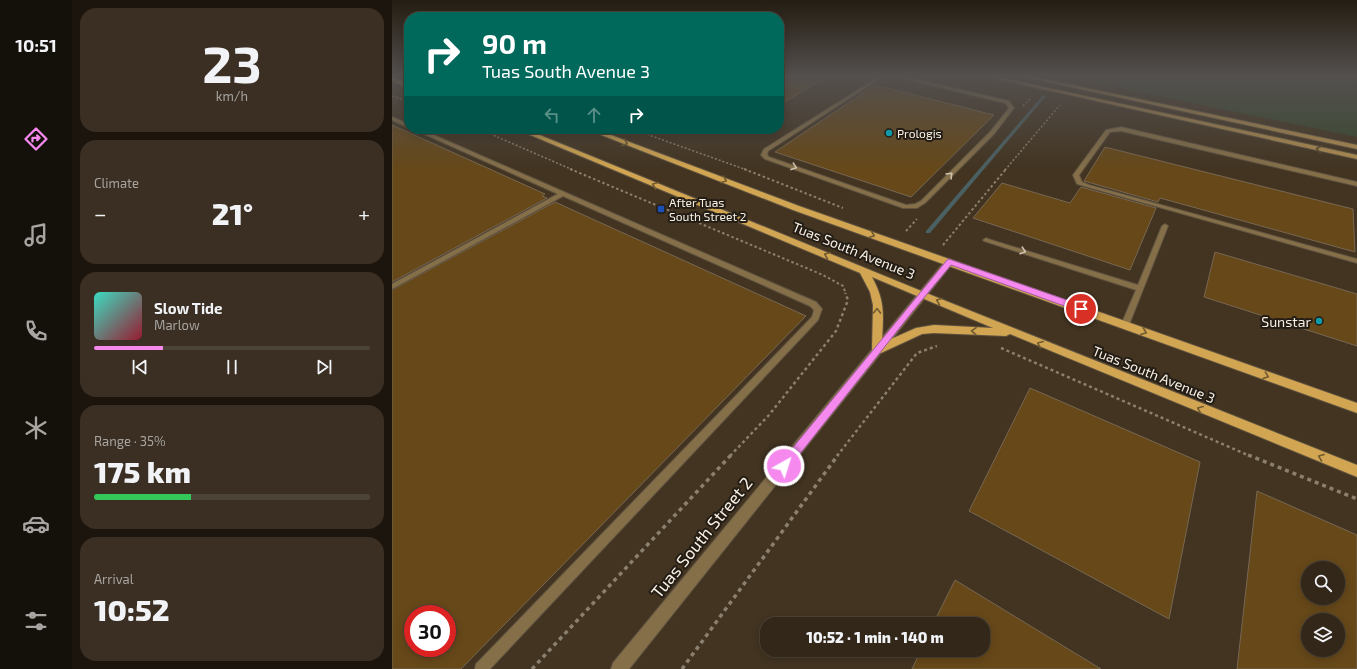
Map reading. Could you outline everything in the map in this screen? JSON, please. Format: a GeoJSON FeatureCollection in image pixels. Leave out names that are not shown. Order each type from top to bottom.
{"type":"FeatureCollection","features":[{"type":"Feature","properties":{"kind":"main road"},"geometry":{"type":"LineString","coordinates":[[1130,107],[1357,157]]}},
{"type":"Feature","properties":{"kind":"main road"},"geometry":{"type":"LineString","coordinates":[[1170,107],[1357,147]]}},
{"type":"Feature","properties":{"kind":"main road","name":"Tuas South Avenue 3"},"geometry":{"type":"LineString","coordinates":[[531,134],[1013,333],[1357,471]]}},
{"type":"Feature","properties":{"kind":"main road","name":"Tuas South Avenue 3"},"geometry":{"type":"LineString","coordinates":[[602,134],[796,208],[1357,408]]}},
{"type":"Feature","properties":{"kind":"main road"},"geometry":{"type":"LineString","coordinates":[[863,270],[875,292],[877,301],[877,350],[920,331],[934,329],[1013,333]]}},
{"type":"Feature","properties":{"kind":"street","name":"Tuas South Street 2"},"geometry":{"type":"LineString","coordinates":[[619,669],[949,262]]}},
{"type":"Feature","properties":{"kind":"lane"},"geometry":{"type":"LineString","coordinates":[[833,107],[766,150],[764,155],[767,158],[905,207],[917,206],[923,202],[992,133],[1011,107]]}},
{"type":"Feature","properties":{"kind":"lane"},"geometry":{"type":"LineString","coordinates":[[392,118],[404,124]]}},
{"type":"Feature","properties":{"kind":"lane"},"geometry":{"type":"LineString","coordinates":[[1357,184],[1121,129],[1108,131],[1076,175],[1079,183],[1087,186],[1357,261]]}},
{"type":"Feature","properties":{"kind":"lane"},"geometry":{"type":"LineString","coordinates":[[427,134],[813,304],[818,309],[815,318],[481,669]]}},
{"type":"Feature","properties":{"kind":"lane"},"geometry":{"type":"LineString","coordinates":[[392,287],[563,194]]}},
{"type":"Feature","properties":{"kind":"lane"},"geometry":{"type":"LineString","coordinates":[[1125,325],[1165,226]]}},
{"type":"Feature","properties":{"kind":"lane"},"geometry":{"type":"LineString","coordinates":[[986,240],[1139,288]]}},
{"type":"Feature","properties":{"kind":"path"},"geometry":{"type":"LineString","coordinates":[[943,245],[1057,107]]}},
{"type":"Feature","properties":{"kind":"path"},"geometry":{"type":"LineString","coordinates":[[490,134],[560,165],[823,274],[843,286],[848,300],[836,331],[769,414],[532,669]]}},
{"type":"Feature","properties":{"kind":"path"},"geometry":{"type":"LineString","coordinates":[[646,134],[736,166],[844,208]]}},
{"type":"Feature","properties":{"kind":"path"},"geometry":{"type":"LineString","coordinates":[[906,231],[912,234]]}},
{"type":"Feature","properties":{"kind":"path"},"geometry":{"type":"LineString","coordinates":[[937,243],[949,247]]}},
{"type":"Feature","properties":{"kind":"path"},"geometry":{"type":"LineString","coordinates":[[682,669],[835,459],[917,353],[940,344]]}},
{"type":"Feature","properties":{"kind":"path"},"geometry":{"type":"LineString","coordinates":[[995,346],[1008,350],[1242,453],[1357,499]]}},
{"type":"Feature","properties":{"kind":"green space"},"geometry":{"type":"Polygon","coordinates":[[[1213,107],[1357,107],[1357,137],[1213,107]]]}},
{"type":"Feature","properties":{"kind":"building","name":"Prologis"},"geometry":{"type":"Polygon","coordinates":[[[842,107],[963,107],[994,115],[911,197],[775,152],[842,107]]]}},
{"type":"Feature","properties":{"kind":"building"},"geometry":{"type":"Polygon","coordinates":[[[392,125],[404,130],[404,134],[412,134],[545,194],[542,196],[547,198],[392,282],[392,125]]]}},
{"type":"Feature","properties":{"kind":"building"},"geometry":{"type":"Polygon","coordinates":[[[1105,147],[1353,209],[1355,252],[1160,198],[1158,202],[1084,181],[1105,147]]]}},
{"type":"Feature","properties":{"kind":"building"},"geometry":{"type":"Polygon","coordinates":[[[1002,183],[1070,203],[1081,187],[1156,208],[1130,270],[973,218],[1002,183]]]}},
{"type":"Feature","properties":{"kind":"building"},"geometry":{"type":"Polygon","coordinates":[[[555,202],[806,316],[461,669],[392,669],[392,290],[555,202]]]}},
{"type":"Feature","properties":{"kind":"building","name":"Sunstar"},"geometry":{"type":"Polygon","coordinates":[[[1215,252],[1357,294],[1357,346],[1204,297],[1215,252]]]}},
{"type":"Feature","properties":{"kind":"building"},"geometry":{"type":"Polygon","coordinates":[[[1030,388],[1200,462],[1169,619],[969,511],[1030,388]]]}},
{"type":"Feature","properties":{"kind":"building"},"geometry":{"type":"Polygon","coordinates":[[[1257,491],[1357,535],[1357,669],[1237,669],[1257,491]]]}},
{"type":"Feature","properties":{"kind":"building"},"geometry":{"type":"Polygon","coordinates":[[[955,580],[1101,669],[912,669],[918,657],[990,657],[990,617],[936,617],[955,580]]]}},
{"type":"Feature","properties":{"kind":"waterway"},"geometry":{"type":"LineString","coordinates":[[928,232],[1034,107]]}},
{"type":"Feature","properties":{"kind":"place","name":"Prologis"},"geometry":{"type":"Point","coordinates":[889,133]}},
{"type":"Feature","properties":{"kind":"place","name":"After Tuas South Street 2"},"geometry":{"type":"Point","coordinates":[661,209]}},
{"type":"Feature","properties":{"kind":"place","name":"Sunstar"},"geometry":{"type":"Point","coordinates":[1319,321]}},
{"type":"Feature","properties":{"kind":"route"},"geometry":{"type":"LineString","coordinates":[[784,466],[949,262],[1081,309]]}}]}
